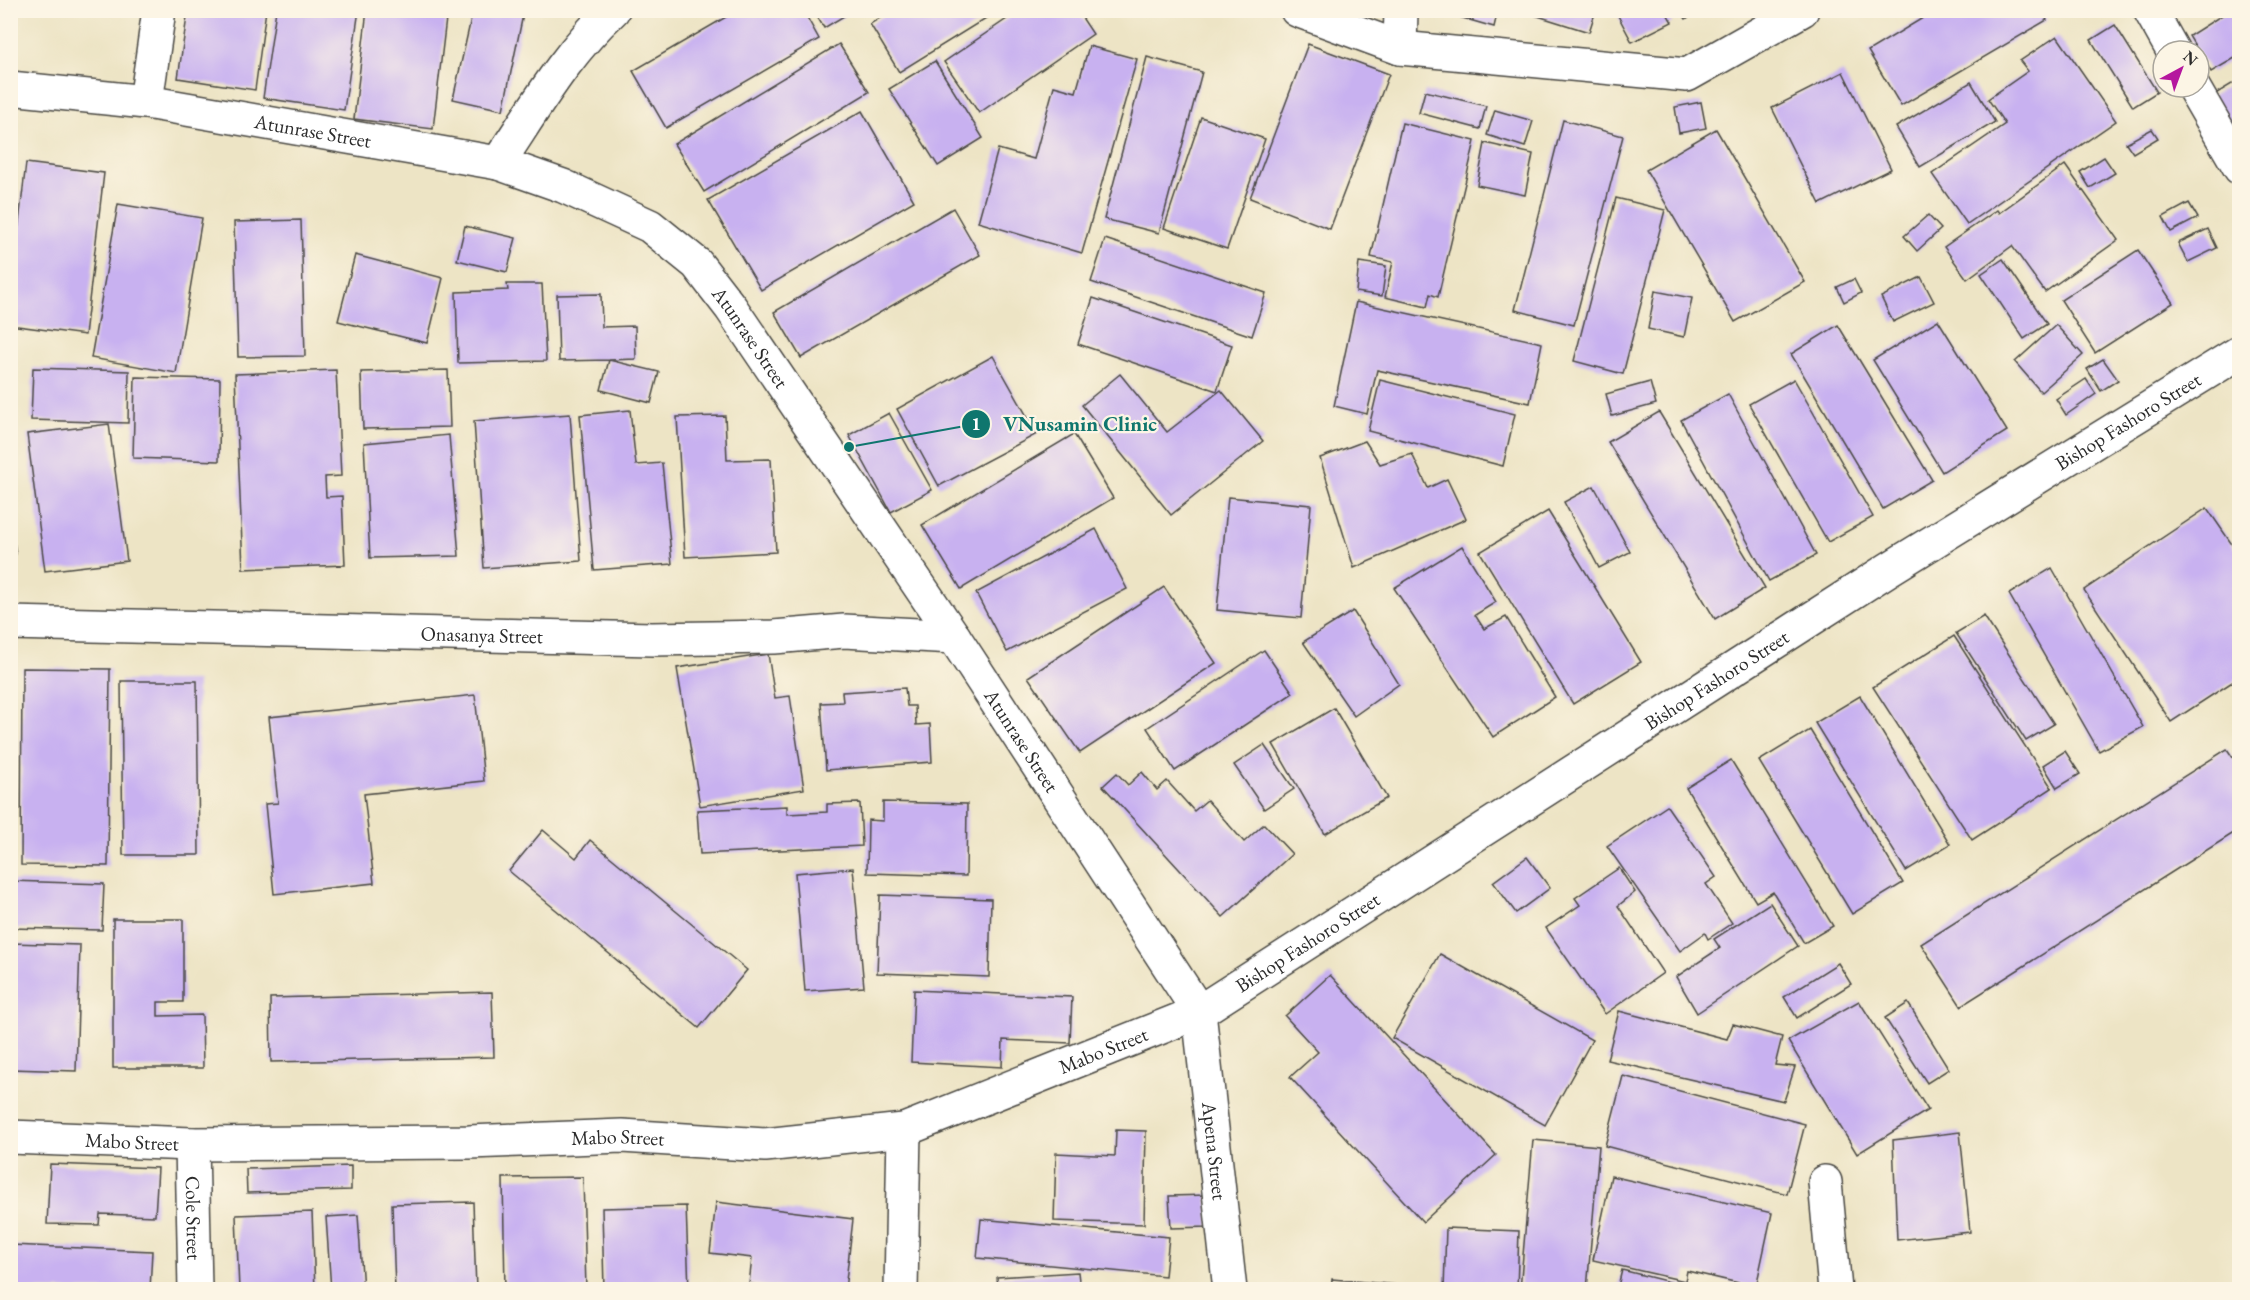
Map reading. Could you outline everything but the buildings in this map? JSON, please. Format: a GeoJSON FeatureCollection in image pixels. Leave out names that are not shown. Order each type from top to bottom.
{"type":"FeatureCollection","features":[{"type":"Feature","properties":{"kind":"street"},"geometry":{"type":"LineString","coordinates":[[146,102],[159,10]]}},
{"type":"Feature","properties":{"kind":"street"},"geometry":{"type":"LineString","coordinates":[[498,163],[564,67],[596,26],[613,10]]}},
{"type":"Feature","properties":{"kind":"street"},"geometry":{"type":"LineString","coordinates":[[1297,10],[1400,48],[1687,75],[1802,10]]}},
{"type":"Feature","properties":{"kind":"street"},"geometry":{"type":"LineString","coordinates":[[1400,48],[1401,10]]}},
{"type":"Feature","properties":{"kind":"street"},"geometry":{"type":"LineString","coordinates":[[2150,10],[2166,39]]}},
{"type":"Feature","properties":{"kind":"street","name":"Atunrase Street"},"geometry":{"type":"LineString","coordinates":[[10,88],[146,102],[498,163],[563,186],[650,226],[697,264],[731,309],[954,637],[1199,1012]]}},
{"type":"Feature","properties":{"kind":"street"},"geometry":{"type":"LineString","coordinates":[[2200,99],[2240,168]]}},
{"type":"Feature","properties":{"kind":"street","name":"Bishop Fashoro Street"},"geometry":{"type":"LineString","coordinates":[[1199,1012],[1889,569],[2240,352]]}},
{"type":"Feature","properties":{"kind":"street","name":"Onasanya Street"},"geometry":{"type":"LineString","coordinates":[[10,623],[652,639],[774,637],[844,631],[954,637]]}},
{"type":"Feature","properties":{"kind":"street","name":"Mabo Street"},"geometry":{"type":"LineString","coordinates":[[10,1137],[192,1144],[469,1142],[622,1136],[765,1145],[904,1131],[1199,1012]]}},
{"type":"Feature","properties":{"kind":"street","name":"Apena Street"},"geometry":{"type":"LineString","coordinates":[[1199,1012],[1230,1290]]}},
{"type":"Feature","properties":{"kind":"street"},"geometry":{"type":"LineString","coordinates":[[901,1290],[904,1131]]}},
{"type":"Feature","properties":{"kind":"street","name":"Cole Street"},"geometry":{"type":"LineString","coordinates":[[192,1144],[195,1290]]}},
{"type":"Feature","properties":{"kind":"street"},"geometry":{"type":"LineString","coordinates":[[1825,1182],[1834,1290]]}},
{"type":"Feature","properties":{"kind":"place","name":"VNusamin Clinic"},"geometry":{"type":"Point","coordinates":[849,447]}}]}
